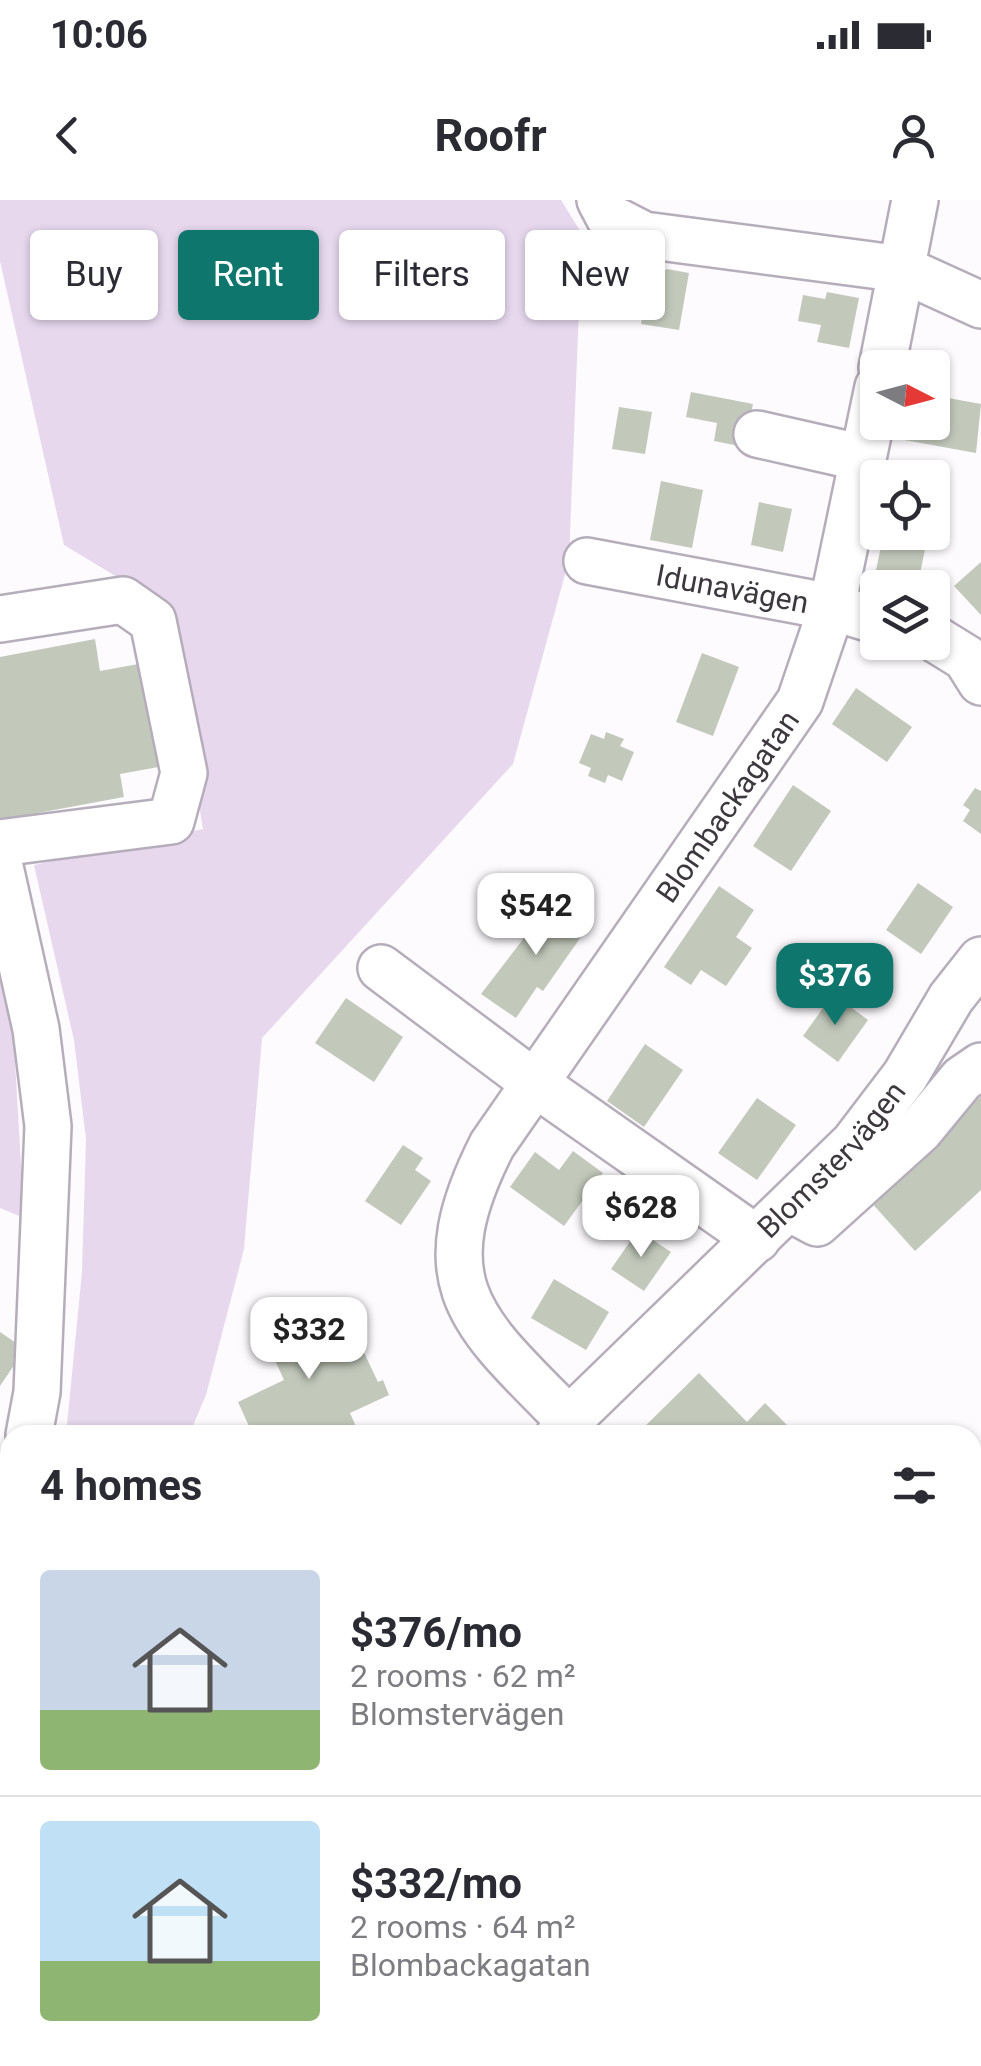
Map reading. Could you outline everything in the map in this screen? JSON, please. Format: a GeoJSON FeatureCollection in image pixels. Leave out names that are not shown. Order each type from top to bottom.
{"type":"FeatureCollection","features":[{"type":"Feature","properties":{"kind":"street"},"geometry":{"type":"LineString","coordinates":[[600,200],[609,217],[644,235],[902,269],[981,305]]}},
{"type":"Feature","properties":{"kind":"street"},"geometry":{"type":"LineString","coordinates":[[886,350],[915,200]]}},
{"type":"Feature","properties":{"kind":"street"},"geometry":{"type":"LineString","coordinates":[[756,434],[863,458]]}},
{"type":"Feature","properties":{"kind":"street","name":"Blombackagatan"},"geometry":{"type":"LineString","coordinates":[[561,1425],[488,1338],[469,1308],[458,1257],[468,1193],[492,1145],[800,701],[834,598],[867,440]]}},
{"type":"Feature","properties":{"kind":"street"},"geometry":{"type":"LineString","coordinates":[[679,556],[834,598]]}},
{"type":"Feature","properties":{"kind":"street","name":"Idunavägen"},"geometry":{"type":"LineString","coordinates":[[587,562],[834,598],[860,611]]}},
{"type":"Feature","properties":{"kind":"street"},"geometry":{"type":"LineString","coordinates":[[0,620],[123,600],[153,620],[184,772],[172,821],[0,844]]}},
{"type":"Feature","properties":{"kind":"street"},"geometry":{"type":"LineString","coordinates":[[950,648],[966,658],[981,682]]}},
{"type":"Feature","properties":{"kind":"street"},"geometry":{"type":"LineString","coordinates":[[0,867],[36,1028],[48,1126],[37,1392],[31,1425]]}},
{"type":"Feature","properties":{"kind":"street","name":"Blomstervägen"},"geometry":{"type":"LineString","coordinates":[[567,1425],[854,1143],[905,1076],[952,998],[981,960]]}},
{"type":"Feature","properties":{"kind":"street"},"geometry":{"type":"LineString","coordinates":[[381,968],[536,1084],[757,1240]]}},
{"type":"Feature","properties":{"kind":"street"},"geometry":{"type":"LineString","coordinates":[[788,1208],[817,1224],[920,1130],[962,1079],[981,1066]]}},
{"type":"Feature","properties":{"kind":"shaded area"},"geometry":{"type":"Polygon","coordinates":[[[0,200],[561,200],[580,230],[525,230],[525,320],[579,320],[569,560],[513,764],[262,1038],[244,1249],[206,1395],[193,1425],[67,1425],[82,1272],[86,1139],[74,1040],[34,865],[203,829],[167,607],[64,545],[0,261],[0,200]]]}},
{"type":"Feature","properties":{"kind":"shaded area"},"geometry":{"type":"Polygon","coordinates":[[[0,981],[13,1026],[24,1218],[0,1208],[0,981]]]}},
{"type":"Feature","properties":{"kind":"building"},"geometry":{"type":"Polygon","coordinates":[[[665,270],[689,273],[679,330],[641,324],[642,320],[665,320],[665,270]]]}},
{"type":"Feature","properties":{"kind":"building"},"geometry":{"type":"Polygon","coordinates":[[[827,292],[859,298],[849,348],[817,342],[821,325],[798,321],[803,295],[825,299],[827,292]]]}},
{"type":"Feature","properties":{"kind":"building"},"geometry":{"type":"Polygon","coordinates":[[[691,392],[753,404],[744,447],[714,441],[717,423],[686,417],[691,392]]]}},
{"type":"Feature","properties":{"kind":"building"},"geometry":{"type":"Polygon","coordinates":[[[950,398],[981,404],[976,453],[904,440],[950,440],[950,398]]]}},
{"type":"Feature","properties":{"kind":"building"},"geometry":{"type":"Polygon","coordinates":[[[619,407],[652,412],[645,454],[612,449],[619,407]]]}},
{"type":"Feature","properties":{"kind":"building"},"geometry":{"type":"Polygon","coordinates":[[[661,481],[703,490],[692,548],[650,540],[661,481]]]}},
{"type":"Feature","properties":{"kind":"building"},"geometry":{"type":"Polygon","coordinates":[[[759,502],[792,509],[783,552],[751,545],[759,502]]]}},
{"type":"Feature","properties":{"kind":"building"},"geometry":{"type":"Polygon","coordinates":[[[880,550],[925,550],[921,570],[876,570],[880,550]]]}},
{"type":"Feature","properties":{"kind":"building"},"geometry":{"type":"Polygon","coordinates":[[[981,562],[981,615],[954,586],[981,562]]]}},
{"type":"Feature","properties":{"kind":"building"},"geometry":{"type":"Polygon","coordinates":[[[95,639],[100,671],[144,663],[164,766],[120,774],[124,797],[0,820],[0,657],[95,639]]]}},
{"type":"Feature","properties":{"kind":"building"},"geometry":{"type":"Polygon","coordinates":[[[702,653],[739,667],[713,736],[676,722],[702,653]]]}},
{"type":"Feature","properties":{"kind":"building"},"geometry":{"type":"Polygon","coordinates":[[[856,688],[912,727],[887,762],[832,724],[856,688]]]}},
{"type":"Feature","properties":{"kind":"building"},"geometry":{"type":"Polygon","coordinates":[[[606,732],[624,739],[620,746],[634,752],[622,781],[608,775],[605,783],[588,776],[591,768],[579,763],[591,734],[604,739],[606,732]]]}},
{"type":"Feature","properties":{"kind":"building"},"geometry":{"type":"Polygon","coordinates":[[[793,785],[831,811],[791,871],[753,846],[793,785]]]}},
{"type":"Feature","properties":{"kind":"building"},"geometry":{"type":"Polygon","coordinates":[[[975,788],[981,791],[981,834],[963,821],[970,810],[963,805],[975,788]]]}},
{"type":"Feature","properties":{"kind":"building"},"geometry":{"type":"Polygon","coordinates":[[[918,883],[953,907],[921,954],[886,930],[918,883]]]}},
{"type":"Feature","properties":{"kind":"building"},"geometry":{"type":"Polygon","coordinates":[[[719,886],[754,910],[736,937],[752,948],[726,986],[701,970],[691,985],[664,967],[719,886]]]}},
{"type":"Feature","properties":{"kind":"building"},"geometry":{"type":"Polygon","coordinates":[[[554,899],[590,924],[543,991],[537,987],[516,1018],[481,994],[554,899]]]}},
{"type":"Feature","properties":{"kind":"building"},"geometry":{"type":"Polygon","coordinates":[[[833,994],[868,1020],[838,1062],[803,1036],[833,994]]]}},
{"type":"Feature","properties":{"kind":"building"},"geometry":{"type":"Polygon","coordinates":[[[346,998],[403,1037],[374,1082],[315,1043],[346,998]]]}},
{"type":"Feature","properties":{"kind":"building"},"geometry":{"type":"Polygon","coordinates":[[[645,1044],[683,1070],[644,1127],[607,1101],[645,1044]]]}},
{"type":"Feature","properties":{"kind":"building"},"geometry":{"type":"Polygon","coordinates":[[[981,1096],[981,1190],[915,1251],[869,1200],[981,1096]]]}},
{"type":"Feature","properties":{"kind":"building"},"geometry":{"type":"Polygon","coordinates":[[[757,1098],[796,1125],[757,1180],[718,1153],[757,1098]]]}},
{"type":"Feature","properties":{"kind":"building"},"geometry":{"type":"Polygon","coordinates":[[[403,1145],[423,1158],[415,1170],[431,1181],[401,1225],[365,1201],[403,1145]]]}},
{"type":"Feature","properties":{"kind":"building"},"geometry":{"type":"Polygon","coordinates":[[[573,1151],[603,1173],[564,1226],[510,1187],[535,1152],[559,1170],[573,1151]]]}},
{"type":"Feature","properties":{"kind":"building"},"geometry":{"type":"Polygon","coordinates":[[[638,1230],[671,1252],[644,1291],[611,1269],[638,1230]]]}},
{"type":"Feature","properties":{"kind":"building"},"geometry":{"type":"Polygon","coordinates":[[[554,1279],[609,1312],[586,1350],[531,1318],[554,1279]]]}},
{"type":"Feature","properties":{"kind":"building"},"geometry":{"type":"Polygon","coordinates":[[[298,1300],[326,1360],[360,1344],[378,1382],[383,1380],[389,1395],[350,1413],[355,1425],[248,1425],[238,1402],[284,1380],[256,1319],[298,1300]]]}},
{"type":"Feature","properties":{"kind":"building"},"geometry":{"type":"Polygon","coordinates":[[[0,1332],[25,1349],[0,1386],[0,1332]]]}},
{"type":"Feature","properties":{"kind":"building"},"geometry":{"type":"Polygon","coordinates":[[[699,1373],[747,1422],[765,1403],[787,1425],[646,1425],[699,1373]]]}}]}
